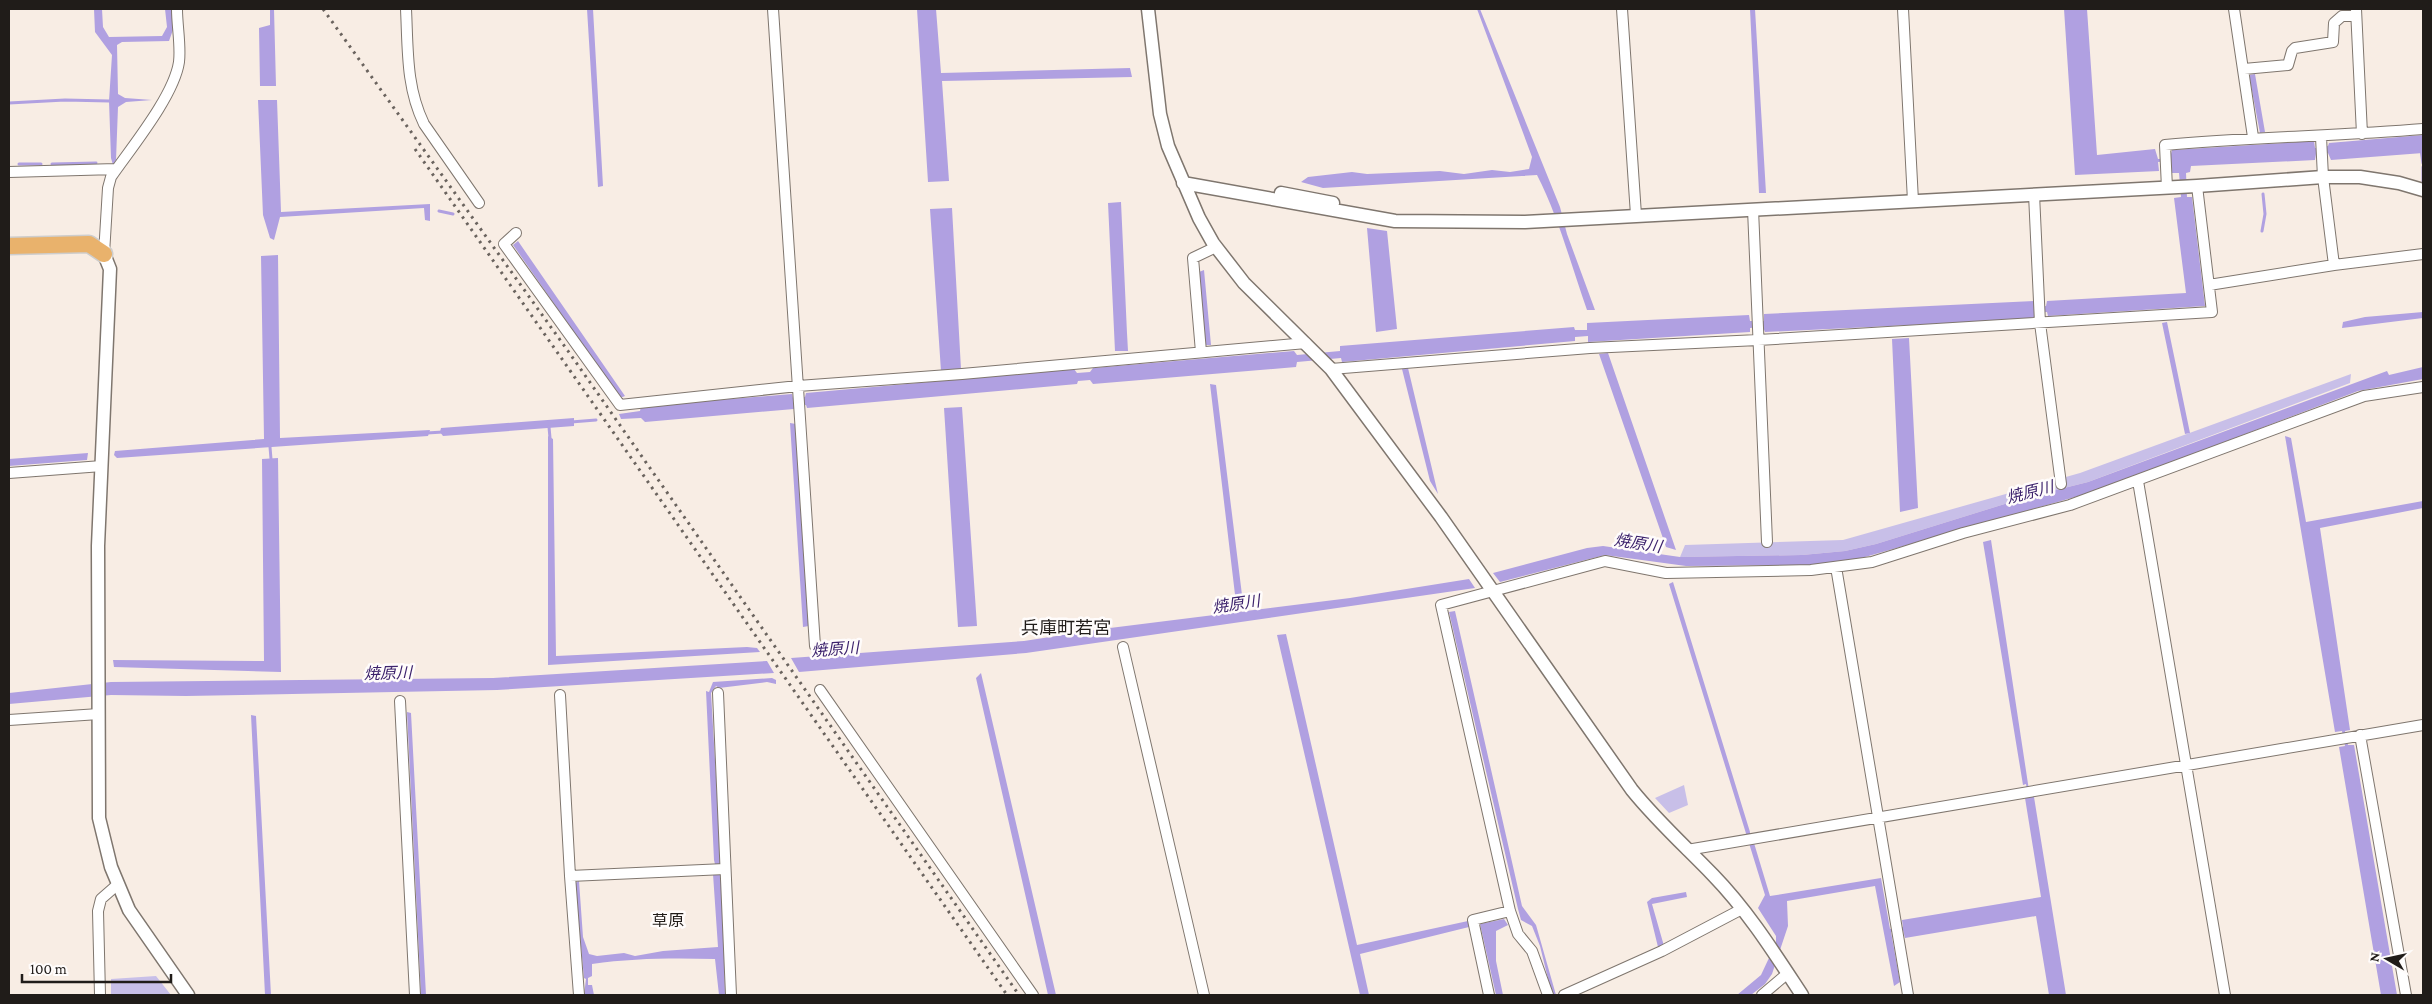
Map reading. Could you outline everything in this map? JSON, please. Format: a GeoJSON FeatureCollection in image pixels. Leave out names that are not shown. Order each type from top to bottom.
{"type":"FeatureCollection","features":[{"type":"Feature","properties":{"kind":"main road"},"geometry":{"type":"LineString","coordinates":[[9,246],[89,244],[104,254]]}},
{"type":"Feature","properties":{"kind":"street"},"geometry":{"type":"LineString","coordinates":[[177,9],[179,60],[176,76],[166,96],[111,177],[108,188],[104,254],[110,269],[98,546],[99,818],[103,840],[117,885],[129,910],[188,995]]}},
{"type":"Feature","properties":{"kind":"street"},"geometry":{"type":"LineString","coordinates":[[406,9],[409,85],[417,109],[424,124],[479,203]]}},
{"type":"Feature","properties":{"kind":"street"},"geometry":{"type":"LineString","coordinates":[[773,9],[815,646]]}},
{"type":"Feature","properties":{"kind":"street"},"geometry":{"type":"LineString","coordinates":[[1148,9],[1160,114],[1168,146],[1199,218],[1216,247],[1244,283],[1328,365],[1388,444],[1632,790],[1655,818],[1713,875],[1742,909],[1802,995]]}},
{"type":"Feature","properties":{"kind":"street"},"geometry":{"type":"LineString","coordinates":[[1622,9],[1636,215]]}},
{"type":"Feature","properties":{"kind":"street"},"geometry":{"type":"LineString","coordinates":[[1903,9],[1913,201]]}},
{"type":"Feature","properties":{"kind":"street"},"geometry":{"type":"LineString","coordinates":[[2234,9],[2253,137]]}},
{"type":"Feature","properties":{"kind":"street"},"geometry":{"type":"LineString","coordinates":[[2244,69],[2288,65],[2292,51],[2295,48],[2333,42],[2334,23],[2342,16],[2356,12],[2362,134]]}},
{"type":"Feature","properties":{"kind":"street"},"geometry":{"type":"LineString","coordinates":[[2167,188],[2165,145],[2253,137],[2321,137],[2423,129]]}},
{"type":"Feature","properties":{"kind":"street"},"geometry":{"type":"LineString","coordinates":[[2321,137],[2334,264]]}},
{"type":"Feature","properties":{"kind":"street"},"geometry":{"type":"LineString","coordinates":[[9,172],[116,169]]}},
{"type":"Feature","properties":{"kind":"street"},"geometry":{"type":"LineString","coordinates":[[1184,184],[1204,182],[1310,197],[1413,221],[1443,223],[1567,220],[2167,188],[2323,170],[2400,182],[2421,189]]}},
{"type":"Feature","properties":{"kind":"street"},"geometry":{"type":"LineString","coordinates":[[1328,365],[2212,312],[2197,186]]}},
{"type":"Feature","properties":{"kind":"street"},"geometry":{"type":"LineString","coordinates":[[2034,194],[2040,323],[2061,484]]}},
{"type":"Feature","properties":{"kind":"street"},"geometry":{"type":"LineString","coordinates":[[1752,209],[1767,542]]}},
{"type":"Feature","properties":{"kind":"street"},"geometry":{"type":"LineString","coordinates":[[516,233],[504,244],[620,405],[1201,352],[1310,347]]}},
{"type":"Feature","properties":{"kind":"street"},"geometry":{"type":"LineString","coordinates":[[1201,352],[1194,258],[1216,247]]}},
{"type":"Feature","properties":{"kind":"street"},"geometry":{"type":"LineString","coordinates":[[2209,284],[2334,264],[2423,254]]}},
{"type":"Feature","properties":{"kind":"street"},"geometry":{"type":"LineString","coordinates":[[1548,995],[1532,951],[1518,934],[1510,911],[1441,604],[1605,561],[1666,573],[1811,570],[1872,562],[1964,533],[2070,505],[2364,396],[2423,387]]}},
{"type":"Feature","properties":{"kind":"street"},"geometry":{"type":"LineString","coordinates":[[9,473],[102,466]]}},
{"type":"Feature","properties":{"kind":"street"},"geometry":{"type":"LineString","coordinates":[[2138,481],[2226,995]]}},
{"type":"Feature","properties":{"kind":"street"},"geometry":{"type":"LineString","coordinates":[[1836,567],[1908,995]]}},
{"type":"Feature","properties":{"kind":"street"},"geometry":{"type":"LineString","coordinates":[[1123,647],[1204,995]]}},
{"type":"Feature","properties":{"kind":"street"},"geometry":{"type":"LineString","coordinates":[[820,690],[1033,995]]}},
{"type":"Feature","properties":{"kind":"street"},"geometry":{"type":"LineString","coordinates":[[718,693],[731,995]]}},
{"type":"Feature","properties":{"kind":"street"},"geometry":{"type":"LineString","coordinates":[[560,695],[578,995]]}},
{"type":"Feature","properties":{"kind":"street"},"geometry":{"type":"LineString","coordinates":[[400,701],[415,995]]}},
{"type":"Feature","properties":{"kind":"street"},"geometry":{"type":"LineString","coordinates":[[9,720],[99,709]]}},
{"type":"Feature","properties":{"kind":"street"},"geometry":{"type":"LineString","coordinates":[[1687,850],[2423,725]]}},
{"type":"Feature","properties":{"kind":"street"},"geometry":{"type":"LineString","coordinates":[[2350,737],[2406,995]]}},
{"type":"Feature","properties":{"kind":"street"},"geometry":{"type":"LineString","coordinates":[[570,876],[725,869]]}},
{"type":"Feature","properties":{"kind":"street"},"geometry":{"type":"LineString","coordinates":[[100,995],[98,911],[101,898],[117,885]]}},
{"type":"Feature","properties":{"kind":"street"},"geometry":{"type":"LineString","coordinates":[[1564,995],[1662,951],[1742,909]]}},
{"type":"Feature","properties":{"kind":"street"},"geometry":{"type":"LineString","coordinates":[[1490,995],[1473,920],[1510,911]]}},
{"type":"Feature","properties":{"kind":"street"},"geometry":{"type":"LineString","coordinates":[[1762,995],[1788,973]]}},
{"type":"Feature","properties":{"kind":"shaded area"},"geometry":{"type":"Polygon","coordinates":[[[94,9],[102,9],[103,27],[109,37],[162,36],[167,27],[165,9],[173,9],[174,27],[169,41],[122,42],[117,45],[118,94],[125,98],[152,100],[126,102],[118,107],[116,160],[113,165],[111,158],[109,101],[112,55],[95,32],[94,9]]]}},
{"type":"Feature","properties":{"kind":"shaded area"},"geometry":{"type":"Polygon","coordinates":[[[270,9],[274,9],[276,86],[260,86],[259,28],[270,25],[270,9]]]}},
{"type":"Feature","properties":{"kind":"shaded area"},"geometry":{"type":"Polygon","coordinates":[[[587,9],[593,9],[603,186],[598,187],[587,9]]]}},
{"type":"Feature","properties":{"kind":"shaded area"},"geometry":{"type":"Polygon","coordinates":[[[917,9],[936,9],[941,73],[1130,68],[1132,77],[942,81],[949,181],[928,182],[917,9]]]}},
{"type":"Feature","properties":{"kind":"shaded area"},"geometry":{"type":"Polygon","coordinates":[[[1477,9],[1480,9],[1560,207],[1567,234],[1595,310],[1587,310],[1558,225],[1537,175],[1323,188],[1301,182],[1308,177],[1352,172],[1367,174],[1440,171],[1464,174],[1492,170],[1510,172],[1529,169],[1532,157],[1477,9]]]}},
{"type":"Feature","properties":{"kind":"shaded area"},"geometry":{"type":"Polygon","coordinates":[[[1750,9],[1755,9],[1766,193],[1759,193],[1750,9]]]}},
{"type":"Feature","properties":{"kind":"shaded area"},"geometry":{"type":"Polygon","coordinates":[[[2064,9],[2087,9],[2097,155],[2155,149],[2158,159],[2170,158],[2172,150],[2314,141],[2315,148],[2328,146],[2329,143],[2423,135],[2423,153],[2331,160],[2328,153],[2316,154],[2315,160],[2191,166],[2190,172],[2186,173],[2187,197],[2192,197],[2205,306],[2048,316],[2047,312],[2035,313],[2036,319],[1765,332],[1763,327],[1750,328],[1750,332],[1588,342],[1588,336],[1575,337],[1575,341],[1342,362],[1341,358],[1297,362],[1296,367],[1093,384],[1090,380],[1078,381],[1077,384],[807,408],[806,405],[794,406],[794,409],[645,422],[641,418],[621,419],[619,414],[640,411],[641,406],[792,394],[793,398],[805,397],[806,393],[1074,369],[1077,373],[1090,372],[1093,368],[1294,351],[1297,355],[1340,351],[1340,346],[1574,327],[1575,330],[1587,330],[1587,323],[1749,315],[1750,321],[1764,321],[1764,314],[2034,301],[2034,307],[2046,306],[2047,301],[2186,293],[2174,198],[2181,197],[2179,173],[2171,173],[2171,161],[2158,162],[2159,171],[2075,175],[2064,9]]]}},
{"type":"Feature","properties":{"kind":"shaded area"},"geometry":{"type":"Polygon","coordinates":[[[2255,74],[2265,132],[2260,133],[2249,75],[2255,74]]]}},
{"type":"Feature","properties":{"kind":"shaded area"},"geometry":{"type":"Polygon","coordinates":[[[258,100],[277,100],[281,212],[430,204],[430,221],[425,220],[424,208],[280,217],[274,240],[270,238],[263,215],[258,100]]]}},
{"type":"Feature","properties":{"kind":"shaded area"},"geometry":{"type":"Polygon","coordinates":[[[1121,202],[1128,351],[1115,351],[1108,203],[1121,202]]]}},
{"type":"Feature","properties":{"kind":"shaded area"},"geometry":{"type":"Polygon","coordinates":[[[952,208],[961,369],[941,371],[930,209],[952,208]]]}},
{"type":"Feature","properties":{"kind":"shaded area"},"geometry":{"type":"Polygon","coordinates":[[[1367,228],[1387,231],[1397,329],[1376,332],[1367,228]]]}},
{"type":"Feature","properties":{"kind":"shaded area"},"geometry":{"type":"Polygon","coordinates":[[[518,241],[625,396],[620,398],[513,245],[518,241]]]}},
{"type":"Feature","properties":{"kind":"shaded area"},"geometry":{"type":"Polygon","coordinates":[[[278,255],[280,438],[430,430],[428,436],[117,458],[114,455],[115,451],[264,439],[261,256],[278,255]]]}},
{"type":"Feature","properties":{"kind":"shaded area"},"geometry":{"type":"Polygon","coordinates":[[[1204,270],[1211,345],[1205,345],[1199,272],[1204,270]]]}},
{"type":"Feature","properties":{"kind":"shaded area"},"geometry":{"type":"Polygon","coordinates":[[[2423,312],[2423,318],[2342,328],[2343,322],[2365,317],[2423,312]]]}},
{"type":"Feature","properties":{"kind":"shaded area"},"geometry":{"type":"Polygon","coordinates":[[[2167,322],[2190,433],[2185,434],[2162,323],[2167,322]]]}},
{"type":"Feature","properties":{"kind":"shaded area"},"geometry":{"type":"Polygon","coordinates":[[[1909,338],[1918,508],[1900,512],[1892,339],[1909,338]]]}},
{"type":"Feature","properties":{"kind":"shaded area"},"geometry":{"type":"Polygon","coordinates":[[[1608,353],[1676,550],[1666,547],[1599,354],[1608,353]]]}},
{"type":"Feature","properties":{"kind":"shaded area"},"geometry":{"type":"Polygon","coordinates":[[[2423,367],[2423,379],[2358,391],[2096,491],[1851,561],[1809,565],[1686,566],[1605,555],[1500,582],[1493,573],[1587,548],[1603,546],[1680,557],[1802,555],[1845,551],[1876,544],[2024,498],[2088,482],[2387,371],[2389,375],[2423,367]]]}},
{"type":"Feature","properties":{"kind":"shaded area"},"geometry":{"type":"Polygon","coordinates":[[[1408,368],[1438,494],[1430,481],[1402,369],[1408,368]]]}},
{"type":"Feature","properties":{"kind":"shaded area"},"geometry":{"type":"Polygon","coordinates":[[[2351,374],[2350,383],[2088,482],[2024,498],[1876,544],[1845,551],[1802,555],[1680,557],[1685,545],[1843,540],[2080,473],[2351,374]]]}},
{"type":"Feature","properties":{"kind":"shaded area"},"geometry":{"type":"Polygon","coordinates":[[[1210,384],[1216,385],[1243,603],[1236,603],[1210,384]]]}},
{"type":"Feature","properties":{"kind":"shaded area"},"geometry":{"type":"Polygon","coordinates":[[[962,407],[977,626],[958,627],[944,408],[962,407]]]}},
{"type":"Feature","properties":{"kind":"shaded area"},"geometry":{"type":"Polygon","coordinates":[[[574,418],[574,426],[443,436],[440,432],[441,428],[574,418]]]}},
{"type":"Feature","properties":{"kind":"shaded area"},"geometry":{"type":"Polygon","coordinates":[[[790,423],[796,424],[809,626],[803,627],[790,423]]]}},
{"type":"Feature","properties":{"kind":"shaded area"},"geometry":{"type":"Polygon","coordinates":[[[548,436],[553,439],[556,656],[747,647],[757,648],[760,652],[548,665],[548,436]]]}},
{"type":"Feature","properties":{"kind":"shaded area"},"geometry":{"type":"Polygon","coordinates":[[[2285,436],[2291,438],[2306,522],[2423,501],[2423,508],[2320,528],[2350,730],[2345,731],[2348,745],[2354,745],[2397,995],[2381,995],[2339,747],[2345,746],[2342,731],[2335,732],[2285,436]]]}},
{"type":"Feature","properties":{"kind":"shaded area"},"geometry":{"type":"Polygon","coordinates":[[[88,453],[87,460],[9,466],[9,459],[88,453]]]}},
{"type":"Feature","properties":{"kind":"shaded area"},"geometry":{"type":"Polygon","coordinates":[[[278,458],[281,672],[114,667],[113,660],[264,661],[262,459],[278,458]]]}},
{"type":"Feature","properties":{"kind":"shaded area"},"geometry":{"type":"Polygon","coordinates":[[[1991,540],[2030,797],[2034,797],[2066,995],[2049,995],[2036,916],[1905,938],[1903,930],[1891,932],[1900,982],[1894,986],[1875,886],[1787,901],[1788,926],[1772,974],[1765,984],[1751,995],[1737,995],[1761,975],[1776,943],[1776,936],[1758,908],[1765,895],[1669,584],[1673,582],[1750,832],[1751,844],[1754,843],[1770,896],[1881,878],[1890,929],[1903,927],[1902,920],[2041,897],[2025,798],[2028,797],[2026,784],[2023,785],[1983,542],[1991,540]]]}},
{"type":"Feature","properties":{"kind":"shaded area"},"geometry":{"type":"Polygon","coordinates":[[[1469,579],[1475,588],[1026,653],[799,672],[791,658],[1024,641],[1102,629],[1350,598],[1469,579]]]}},
{"type":"Feature","properties":{"kind":"shaded area"},"geometry":{"type":"Polygon","coordinates":[[[1455,611],[1522,906],[1536,925],[1556,995],[1552,995],[1540,946],[1532,926],[1521,920],[1518,909],[1449,612],[1455,611]]]}},
{"type":"Feature","properties":{"kind":"shaded area"},"geometry":{"type":"Polygon","coordinates":[[[1286,634],[1357,945],[1468,921],[1469,927],[1360,954],[1369,995],[1360,995],[1277,635],[1286,634]]]}},
{"type":"Feature","properties":{"kind":"shaded area"},"geometry":{"type":"Polygon","coordinates":[[[767,661],[774,673],[497,690],[186,696],[111,695],[9,704],[9,693],[111,682],[493,678],[767,661]]]}},
{"type":"Feature","properties":{"kind":"shaded area"},"geometry":{"type":"Polygon","coordinates":[[[981,673],[1056,995],[1048,995],[976,678],[981,673]]]}},
{"type":"Feature","properties":{"kind":"shaded area"},"geometry":{"type":"Polygon","coordinates":[[[772,678],[776,680],[776,684],[767,682],[719,688],[716,686],[711,693],[721,861],[719,873],[722,876],[725,995],[719,995],[715,959],[684,959],[592,964],[592,976],[588,978],[588,985],[592,985],[594,995],[584,995],[586,979],[584,978],[575,883],[579,881],[583,937],[589,954],[597,956],[624,953],[635,956],[663,951],[718,947],[713,874],[717,873],[714,860],[706,691],[709,692],[713,682],[772,678]]]}},
{"type":"Feature","properties":{"kind":"shaded area"},"geometry":{"type":"Polygon","coordinates":[[[407,712],[411,713],[426,995],[421,995],[407,712]]]}},
{"type":"Feature","properties":{"kind":"shaded area"},"geometry":{"type":"Polygon","coordinates":[[[251,715],[256,716],[271,995],[265,995],[251,715]]]}},
{"type":"Feature","properties":{"kind":"shaded area"},"geometry":{"type":"Polygon","coordinates":[[[1684,785],[1688,805],[1669,813],[1655,798],[1684,785]]]}},
{"type":"Feature","properties":{"kind":"shaded area"},"geometry":{"type":"Polygon","coordinates":[[[1686,892],[1687,897],[1652,904],[1664,946],[1658,947],[1647,902],[1652,898],[1686,892]]]}},
{"type":"Feature","properties":{"kind":"shaded area"},"geometry":{"type":"Polygon","coordinates":[[[1504,919],[1508,925],[1496,931],[1496,961],[1503,995],[1496,995],[1480,924],[1504,919]]]}},
{"type":"Feature","properties":{"kind":"shaded area"},"geometry":{"type":"Polygon","coordinates":[[[156,976],[171,995],[111,995],[111,979],[156,976]]]}},
{"type":"Feature","properties":{"kind":"waterway"},"geometry":{"type":"LineString","coordinates":[[9,103],[65,100],[109,101]]}},
{"type":"Feature","properties":{"kind":"waterway"},"geometry":{"type":"LineString","coordinates":[[2421,149],[2423,163]]}},
{"type":"Feature","properties":{"kind":"waterway"},"geometry":{"type":"LineString","coordinates":[[52,164],[96,163]]}},
{"type":"Feature","properties":{"kind":"waterway"},"geometry":{"type":"LineString","coordinates":[[19,164],[41,164]]}},
{"type":"Feature","properties":{"kind":"waterway"},"geometry":{"type":"LineString","coordinates":[[2423,167],[2423,186]]}},
{"type":"Feature","properties":{"kind":"waterway"},"geometry":{"type":"LineString","coordinates":[[2262,231],[2265,214],[2263,194]]}},
{"type":"Feature","properties":{"kind":"waterway"},"geometry":{"type":"LineString","coordinates":[[439,211],[453,214]]}},
{"type":"Feature","properties":{"kind":"waterway"},"geometry":{"type":"LineString","coordinates":[[571,422],[596,420]]}},
{"type":"Feature","properties":{"kind":"waterway"},"geometry":{"type":"LineString","coordinates":[[549,427],[550,438]]}},
{"type":"Feature","properties":{"kind":"waterway"},"geometry":{"type":"LineString","coordinates":[[427,433],[443,432]]}},
{"type":"Feature","properties":{"kind":"waterway"},"geometry":{"type":"LineString","coordinates":[[270,447],[271,459]]}},
{"type":"Feature","properties":{"kind":"railway"},"geometry":{"type":"LineString","coordinates":[[323,9],[568,351],[1019,995]]}},
{"type":"Feature","properties":{"kind":"railway"},"geometry":{"type":"LineString","coordinates":[[415,149],[1007,995]]}},
{"type":"Feature","properties":{"kind":"district","name":"兵庫町若宮"},"geometry":{"type":"Point","coordinates":[1066,628]}},
{"type":"Feature","properties":{"kind":"district","name":"草原"},"geometry":{"type":"Point","coordinates":[668,920]}},
{"type":"Feature","properties":{"kind":"water label","name":"焼原川"},"geometry":{"type":"Point","coordinates":[2030,492]}},
{"type":"Feature","properties":{"kind":"water label","name":"焼原川"},"geometry":{"type":"Point","coordinates":[1638,543]}},
{"type":"Feature","properties":{"kind":"water label","name":"焼原川"},"geometry":{"type":"Point","coordinates":[1236,604]}},
{"type":"Feature","properties":{"kind":"water label","name":"焼原川"},"geometry":{"type":"Point","coordinates":[835,649]}},
{"type":"Feature","properties":{"kind":"water label","name":"焼原川"},"geometry":{"type":"Point","coordinates":[388,673]}}]}
